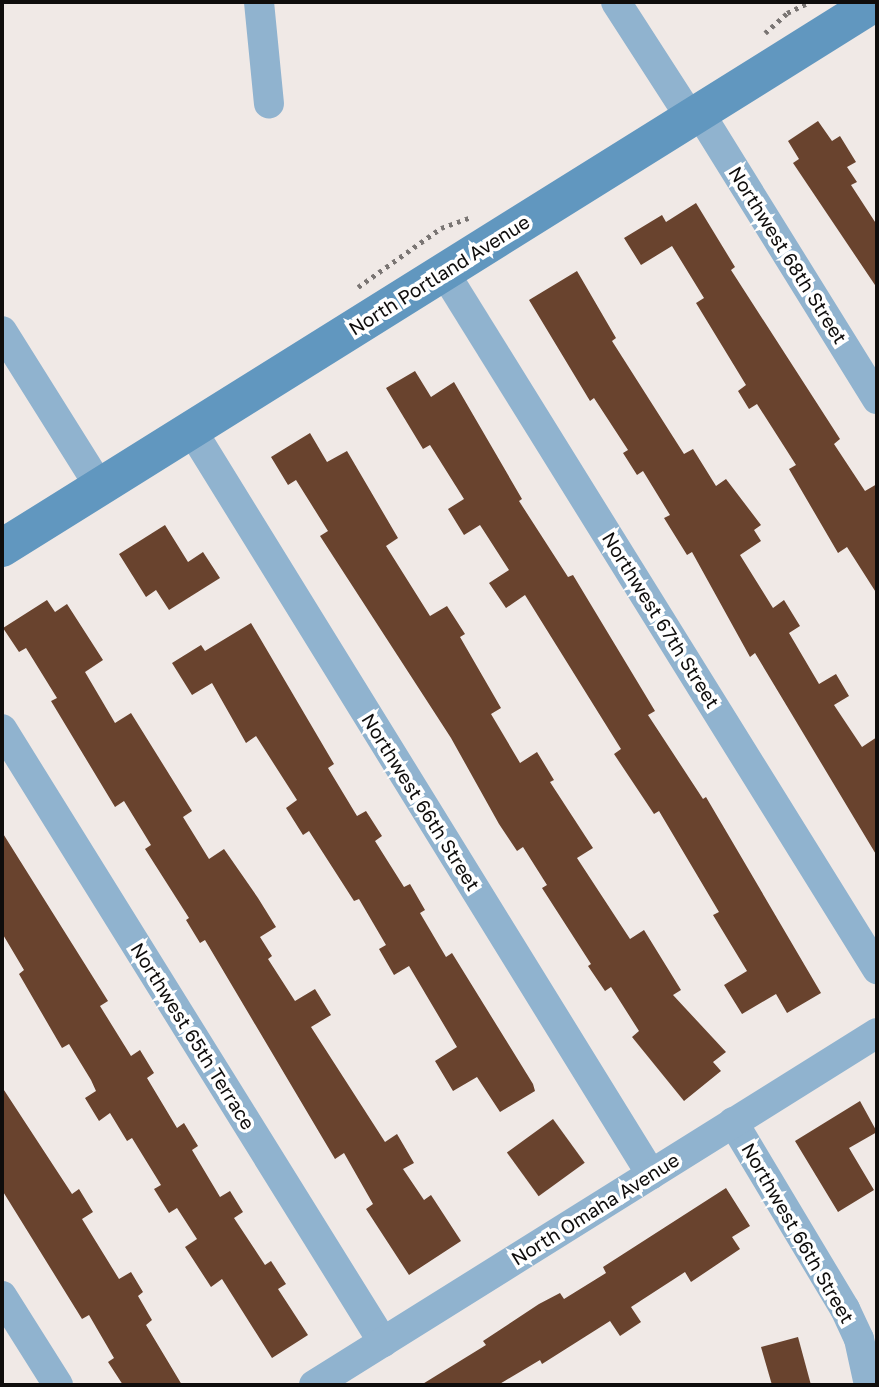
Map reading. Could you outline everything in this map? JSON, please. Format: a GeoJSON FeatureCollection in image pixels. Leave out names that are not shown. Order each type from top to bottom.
{"type":"FeatureCollection","features":[{"type":"Feature","properties":{"kind":"street"},"geometry":{"type":"LineString","coordinates":[[259,2],[269,104]]}},
{"type":"Feature","properties":{"kind":"street","name":"Northwest 68th Street"},"geometry":{"type":"LineString","coordinates":[[615,2],[694,114],[877,399]]}},
{"type":"Feature","properties":{"kind":"street","name":"North Portland Avenue"},"geometry":{"type":"LineString","coordinates":[[2,548],[876,2]]}},
{"type":"Feature","properties":{"kind":"street","name":"Northwest 67th Street"},"geometry":{"type":"LineString","coordinates":[[444,272],[877,969]]}},
{"type":"Feature","properties":{"kind":"street"},"geometry":{"type":"LineString","coordinates":[[2,331],[100,487]]}},
{"type":"Feature","properties":{"kind":"street","name":"Northwest 66th Street"},"geometry":{"type":"LineString","coordinates":[[191,429],[651,1174]]}},
{"type":"Feature","properties":{"kind":"street","name":"Northwest 65th Terrace"},"geometry":{"type":"LineString","coordinates":[[2,730],[383,1342]]}},
{"type":"Feature","properties":{"kind":"street","name":"North Omaha Avenue"},"geometry":{"type":"LineString","coordinates":[[314,1385],[877,1033]]}},
{"type":"Feature","properties":{"kind":"street","name":"Northwest 66th Street"},"geometry":{"type":"LineString","coordinates":[[733,1122],[845,1310],[859,1339],[869,1385]]}},
{"type":"Feature","properties":{"kind":"street"},"geometry":{"type":"LineString","coordinates":[[2,1296],[58,1385]]}},
{"type":"Feature","properties":{"kind":"building"},"geometry":{"type":"Polygon","coordinates":[[[818,121],[832,141],[840,136],[856,162],[847,167],[857,182],[851,185],[877,225],[877,288],[793,163],[799,159],[788,141],[818,121]]]}},
{"type":"Feature","properties":{"kind":"building"},"geometry":{"type":"Polygon","coordinates":[[[696,203],[735,267],[731,270],[840,439],[834,444],[865,491],[877,484],[877,594],[847,547],[838,553],[789,469],[796,465],[757,404],[749,409],[738,391],[746,385],[696,303],[704,298],[672,246],[641,265],[624,238],[662,215],[666,222],[696,203]]]}},
{"type":"Feature","properties":{"kind":"building"},"geometry":{"type":"Polygon","coordinates":[[[577,271],[616,338],[612,341],[684,454],[693,449],[716,486],[726,479],[761,525],[754,530],[761,541],[740,555],[773,608],[784,600],[800,626],[789,633],[819,684],[836,674],[849,696],[834,705],[862,747],[877,737],[877,856],[755,653],[750,657],[692,552],[687,555],[664,518],[670,515],[643,471],[637,475],[623,453],[628,450],[594,398],[590,401],[529,300],[577,271]]]}},
{"type":"Feature","properties":{"kind":"building"},"geometry":{"type":"Polygon","coordinates":[[[415,371],[431,397],[454,382],[522,499],[519,501],[568,577],[573,575],[655,711],[648,715],[703,799],[706,797],[821,993],[787,1013],[776,994],[742,1014],[724,985],[747,971],[713,915],[719,912],[659,811],[654,814],[614,754],[621,749],[525,595],[506,608],[489,583],[509,570],[480,525],[464,535],[448,509],[464,499],[430,445],[423,449],[386,388],[415,371]]]}},
{"type":"Feature","properties":{"kind":"building"},"geometry":{"type":"Polygon","coordinates":[[[310,433],[327,462],[347,451],[398,538],[386,546],[430,616],[447,606],[465,634],[460,637],[501,708],[491,714],[520,763],[537,752],[554,780],[550,782],[593,848],[577,858],[630,939],[644,930],[681,990],[673,995],[726,1052],[713,1062],[721,1071],[684,1101],[632,1037],[639,1031],[611,987],[605,991],[588,966],[591,964],[542,888],[547,885],[523,847],[517,851],[499,824],[451,738],[320,536],[328,531],[296,480],[288,485],[271,457],[310,433]]]}},
{"type":"Feature","properties":{"kind":"building"},"geometry":{"type":"Polygon","coordinates":[[[165,525],[188,562],[203,552],[220,578],[169,610],[156,590],[146,597],[119,554],[165,525]]]}},
{"type":"Feature","properties":{"kind":"building"},"geometry":{"type":"Polygon","coordinates":[[[47,600],[55,612],[67,604],[103,660],[85,672],[115,723],[131,713],[192,811],[183,817],[209,859],[224,849],[258,898],[276,927],[260,937],[272,956],[268,959],[295,1001],[315,989],[331,1015],[311,1027],[385,1142],[397,1134],[414,1163],[403,1169],[424,1200],[431,1195],[461,1241],[409,1275],[366,1209],[373,1204],[344,1153],[335,1159],[205,940],[200,943],[186,920],[189,918],[145,849],[151,845],[124,801],[115,807],[51,701],[57,698],[26,648],[19,652],[3,628],[47,600]]]}},
{"type":"Feature","properties":{"kind":"building"},"geometry":{"type":"Polygon","coordinates":[[[251,623],[334,764],[328,768],[357,816],[366,811],[382,836],[375,841],[404,887],[410,884],[425,910],[420,913],[446,957],[452,953],[533,1084],[535,1091],[500,1112],[477,1077],[453,1091],[435,1061],[457,1047],[409,966],[394,975],[379,949],[386,945],[359,899],[354,901],[309,831],[303,835],[286,808],[297,800],[256,736],[246,743],[212,683],[192,695],[172,663],[201,645],[205,651],[251,623]]]}},
{"type":"Feature","properties":{"kind":"building"},"geometry":{"type":"Polygon","coordinates":[[[2,832],[108,1001],[100,1006],[131,1056],[140,1050],[154,1073],[147,1078],[177,1128],[184,1123],[198,1146],[192,1150],[220,1197],[230,1191],[243,1212],[234,1218],[265,1265],[271,1261],[286,1284],[278,1289],[308,1335],[272,1358],[222,1279],[211,1287],[185,1247],[197,1239],[177,1208],[169,1213],[154,1189],[161,1185],[132,1138],[127,1141],[110,1113],[99,1121],[85,1098],[96,1091],[91,1080],[69,1044],[62,1048],[19,974],[24,970],[2,933],[2,832]]]}},
{"type":"Feature","properties":{"kind":"building"},"geometry":{"type":"Polygon","coordinates":[[[2,1087],[72,1194],[79,1189],[93,1212],[82,1219],[119,1279],[131,1272],[143,1292],[138,1296],[152,1320],[146,1325],[182,1385],[123,1385],[108,1362],[114,1358],[89,1315],[82,1319],[2,1190],[2,1087]]]}},
{"type":"Feature","properties":{"kind":"building"},"geometry":{"type":"Polygon","coordinates":[[[860,1101],[877,1132],[849,1148],[874,1190],[838,1212],[795,1141],[860,1101]]]}},
{"type":"Feature","properties":{"kind":"building"},"geometry":{"type":"Polygon","coordinates":[[[553,1119],[585,1163],[539,1196],[507,1153],[553,1119]]]}},
{"type":"Feature","properties":{"kind":"building"},"geometry":{"type":"Polygon","coordinates":[[[726,1188],[750,1226],[732,1237],[740,1249],[691,1282],[685,1272],[631,1307],[641,1322],[620,1336],[610,1321],[542,1364],[540,1360],[498,1385],[421,1385],[486,1345],[483,1341],[539,1304],[560,1293],[564,1299],[606,1273],[603,1267],[726,1188]]]}},
{"type":"Feature","properties":{"kind":"building"},"geometry":{"type":"Polygon","coordinates":[[[798,1337],[811,1385],[772,1385],[761,1347],[798,1337]]]}}]}
